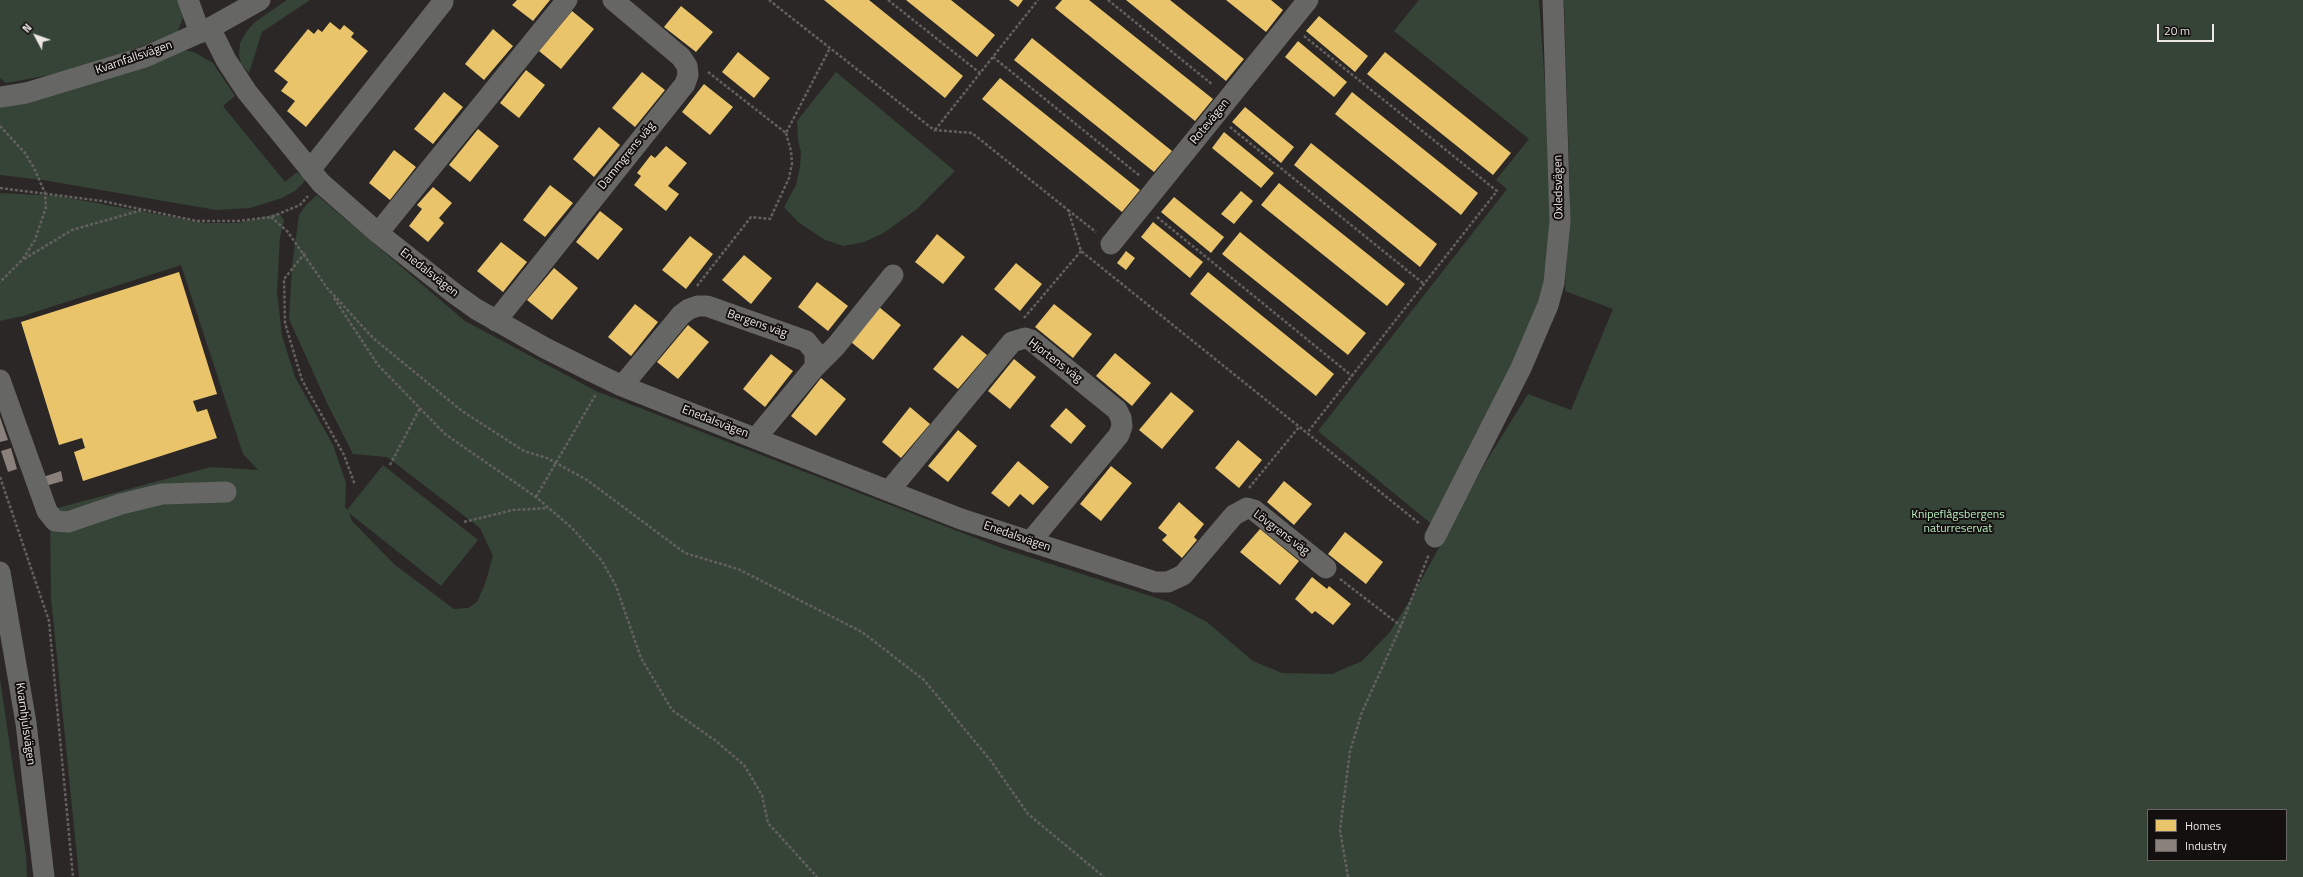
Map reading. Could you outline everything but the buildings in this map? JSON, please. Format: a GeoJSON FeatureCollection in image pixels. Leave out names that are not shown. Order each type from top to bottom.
{"type":"FeatureCollection","features":[{"type":"Feature","properties":{"kind":"street","name":"Enedalsvägen"},"geometry":{"type":"LineString","coordinates":[[188,0],[205,31],[247,92],[321,183],[378,233],[455,294],[496,321],[545,348],[613,382],[889,491],[1030,542],[1155,582],[1168,582]]}},
{"type":"Feature","properties":{"kind":"street","name":"Kvarnfallsvägen"},"geometry":{"type":"LineString","coordinates":[[0,97],[26,92],[145,57],[205,31],[260,0]]}},
{"type":"Feature","properties":{"kind":"street"},"geometry":{"type":"LineString","coordinates":[[378,233],[567,0]]}},
{"type":"Feature","properties":{"kind":"street"},"geometry":{"type":"LineString","coordinates":[[613,0],[681,57],[687,66]]}},
{"type":"Feature","properties":{"kind":"street","name":"Rotevägen"},"geometry":{"type":"LineString","coordinates":[[1111,244],[1308,0]]}},
{"type":"Feature","properties":{"kind":"street","name":"Oxledsvägen"},"geometry":{"type":"LineString","coordinates":[[1436,537],[1521,368],[1548,306],[1554,283],[1558,252],[1560,197],[1553,0]]}},
{"type":"Feature","properties":{"kind":"street"},"geometry":{"type":"LineString","coordinates":[[310,170],[444,2]]}},
{"type":"Feature","properties":{"kind":"street","name":"Dammgrens väg"},"geometry":{"type":"LineString","coordinates":[[496,321],[685,84],[688,75],[687,66]]}},
{"type":"Feature","properties":{"kind":"street"},"geometry":{"type":"LineString","coordinates":[[756,438],[815,367],[836,346],[893,275]]}},
{"type":"Feature","properties":{"kind":"street","name":"Bergens väg"},"geometry":{"type":"LineString","coordinates":[[689,309],[707,306],[806,341],[815,352],[815,367]]}},
{"type":"Feature","properties":{"kind":"street"},"geometry":{"type":"LineString","coordinates":[[613,382],[681,315],[689,309]]}},
{"type":"Feature","properties":{"kind":"street","name":"Hjortens väg"},"geometry":{"type":"LineString","coordinates":[[889,491],[1012,342],[1018,339],[1031,340],[1117,410],[1122,422],[1119,435],[1030,542]]}},
{"type":"Feature","properties":{"kind":"street"},"geometry":{"type":"LineString","coordinates":[[0,380],[46,511],[55,521],[68,522],[121,504],[162,494],[226,492]]}},
{"type":"Feature","properties":{"kind":"street","name":"Lövgrens väg"},"geometry":{"type":"LineString","coordinates":[[1168,582],[1176,580],[1189,570],[1234,515],[1247,508],[1254,510],[1326,568]]}},
{"type":"Feature","properties":{"kind":"street","name":"Kvarnhjulsvägen"},"geometry":{"type":"LineString","coordinates":[[0,572],[26,723],[44,877]]}},
{"type":"Feature","properties":{"kind":"path"},"geometry":{"type":"LineString","coordinates":[[888,0],[980,73]]}},
{"type":"Feature","properties":{"kind":"path"},"geometry":{"type":"LineString","coordinates":[[934,130],[1038,0]]}},
{"type":"Feature","properties":{"kind":"path"},"geometry":{"type":"LineString","coordinates":[[1108,0],[1229,98]]}},
{"type":"Feature","properties":{"kind":"path"},"geometry":{"type":"LineString","coordinates":[[1288,24],[1497,191],[1307,433]]}},
{"type":"Feature","properties":{"kind":"path"},"geometry":{"type":"LineString","coordinates":[[786,133],[830,48]]}},
{"type":"Feature","properties":{"kind":"path"},"geometry":{"type":"LineString","coordinates":[[993,57],[1156,189]]}},
{"type":"Feature","properties":{"kind":"path"},"geometry":{"type":"LineString","coordinates":[[687,66],[706,70],[786,133],[791,151],[792,163],[789,178],[770,219],[751,217],[693,291],[689,309]]}},
{"type":"Feature","properties":{"kind":"path"},"geometry":{"type":"LineString","coordinates":[[1215,116],[1424,284]]}},
{"type":"Feature","properties":{"kind":"path"},"geometry":{"type":"LineString","coordinates":[[0,126],[25,153],[45,193],[46,207],[35,240],[22,260],[0,282]]}},
{"type":"Feature","properties":{"kind":"path"},"geometry":{"type":"LineString","coordinates":[[0,188],[45,193]]}},
{"type":"Feature","properties":{"kind":"path"},"geometry":{"type":"LineString","coordinates":[[1143,205],[1352,376]]}},
{"type":"Feature","properties":{"kind":"path"},"geometry":{"type":"LineString","coordinates":[[22,260],[72,230],[143,210]]}},
{"type":"Feature","properties":{"kind":"path"},"geometry":{"type":"LineString","coordinates":[[1068,210],[1111,244]]}},
{"type":"Feature","properties":{"kind":"path"},"geometry":{"type":"LineString","coordinates":[[270,217],[288,231],[305,253],[378,365],[445,434],[536,497],[572,528],[602,561],[616,586],[641,658],[672,710],[716,741],[744,765],[762,795],[768,823],[817,877]]}},
{"type":"Feature","properties":{"kind":"path"},"geometry":{"type":"LineString","coordinates":[[1018,339],[1021,322],[1082,251]]}},
{"type":"Feature","properties":{"kind":"path"},"geometry":{"type":"LineString","coordinates":[[305,253],[284,279],[285,323],[302,380],[344,454],[355,485]]}},
{"type":"Feature","properties":{"kind":"path"},"geometry":{"type":"LineString","coordinates":[[330,291],[373,338],[462,411],[524,451],[547,458],[586,480],[685,553],[738,569],[862,632],[924,680],[990,761],[1028,814],[1104,877]]}},
{"type":"Feature","properties":{"kind":"path"},"geometry":{"type":"LineString","coordinates":[[536,497],[555,463],[613,382]]}},
{"type":"Feature","properties":{"kind":"path"},"geometry":{"type":"LineString","coordinates":[[390,465],[420,408]]}},
{"type":"Feature","properties":{"kind":"path"},"geometry":{"type":"LineString","coordinates":[[1240,511],[1245,494],[1299,427]]}},
{"type":"Feature","properties":{"kind":"path"},"geometry":{"type":"LineString","coordinates":[[0,477],[49,621],[74,877]]}},
{"type":"Feature","properties":{"kind":"path"},"geometry":{"type":"LineString","coordinates":[[464,522],[513,510],[549,508]]}},
{"type":"Feature","properties":{"kind":"path"},"geometry":{"type":"LineString","coordinates":[[1348,877],[1340,830],[1350,751],[1362,712],[1402,626],[1436,537]]}},
{"type":"Feature","properties":{"kind":"path"},"geometry":{"type":"LineString","coordinates":[[1326,568],[1402,626]]}},
{"type":"Feature","properties":{"kind":"green space"},"geometry":{"type":"Polygon","coordinates":[[[0,0],[178,0],[183,18],[177,33],[121,54],[65,72],[6,83],[0,78],[0,0]]]}},
{"type":"Feature","properties":{"kind":"green space"},"geometry":{"type":"Polygon","coordinates":[[[287,0],[310,0],[262,32],[249,73],[241,64],[239,55],[240,43],[247,31],[255,22],[287,0]]]}},
{"type":"Feature","properties":{"kind":"green space"},"geometry":{"type":"Polygon","coordinates":[[[1419,0],[1539,0],[1550,158],[1550,262],[1539,299],[1507,383],[1434,526],[1318,431],[1507,189],[1496,180],[1529,139],[1394,31],[1419,0]]]}},
{"type":"Feature","properties":{"kind":"green space","name":"Knipeflågsbergens naturreservat"},"geometry":{"type":"Polygon","coordinates":[[[1564,0],[2303,0],[2303,877],[79,877],[51,598],[50,510],[211,467],[258,470],[243,454],[181,265],[23,316],[0,321],[0,193],[58,196],[205,223],[239,223],[279,213],[284,220],[280,237],[277,291],[282,336],[295,377],[333,445],[346,483],[345,506],[347,510],[383,465],[478,540],[441,586],[349,513],[352,521],[395,565],[454,609],[468,608],[477,602],[485,584],[493,556],[480,528],[387,457],[353,454],[328,405],[289,319],[292,266],[299,215],[306,205],[317,195],[465,321],[596,391],[1004,549],[1169,602],[1207,622],[1253,661],[1282,673],[1332,674],[1362,661],[1390,632],[1413,595],[1487,460],[1528,394],[1571,410],[1613,309],[1565,291],[1570,195],[1564,0]]]}},
{"type":"Feature","properties":{"kind":"green space"},"geometry":{"type":"Polygon","coordinates":[[[182,50],[194,52],[213,63],[235,96],[223,106],[285,182],[297,172],[306,180],[295,191],[282,198],[250,208],[216,210],[43,180],[0,175],[0,101],[182,50]]]}},
{"type":"Feature","properties":{"kind":"green space"},"geometry":{"type":"Polygon","coordinates":[[[836,72],[955,171],[917,209],[882,234],[864,242],[844,246],[825,240],[798,222],[784,207],[796,185],[800,167],[801,152],[798,140],[797,121],[836,72]]]}},
{"type":"Feature","properties":{"kind":"green space"},"geometry":{"type":"Polygon","coordinates":[[[0,679],[26,855],[27,877],[0,877],[0,679]]]}}]}
